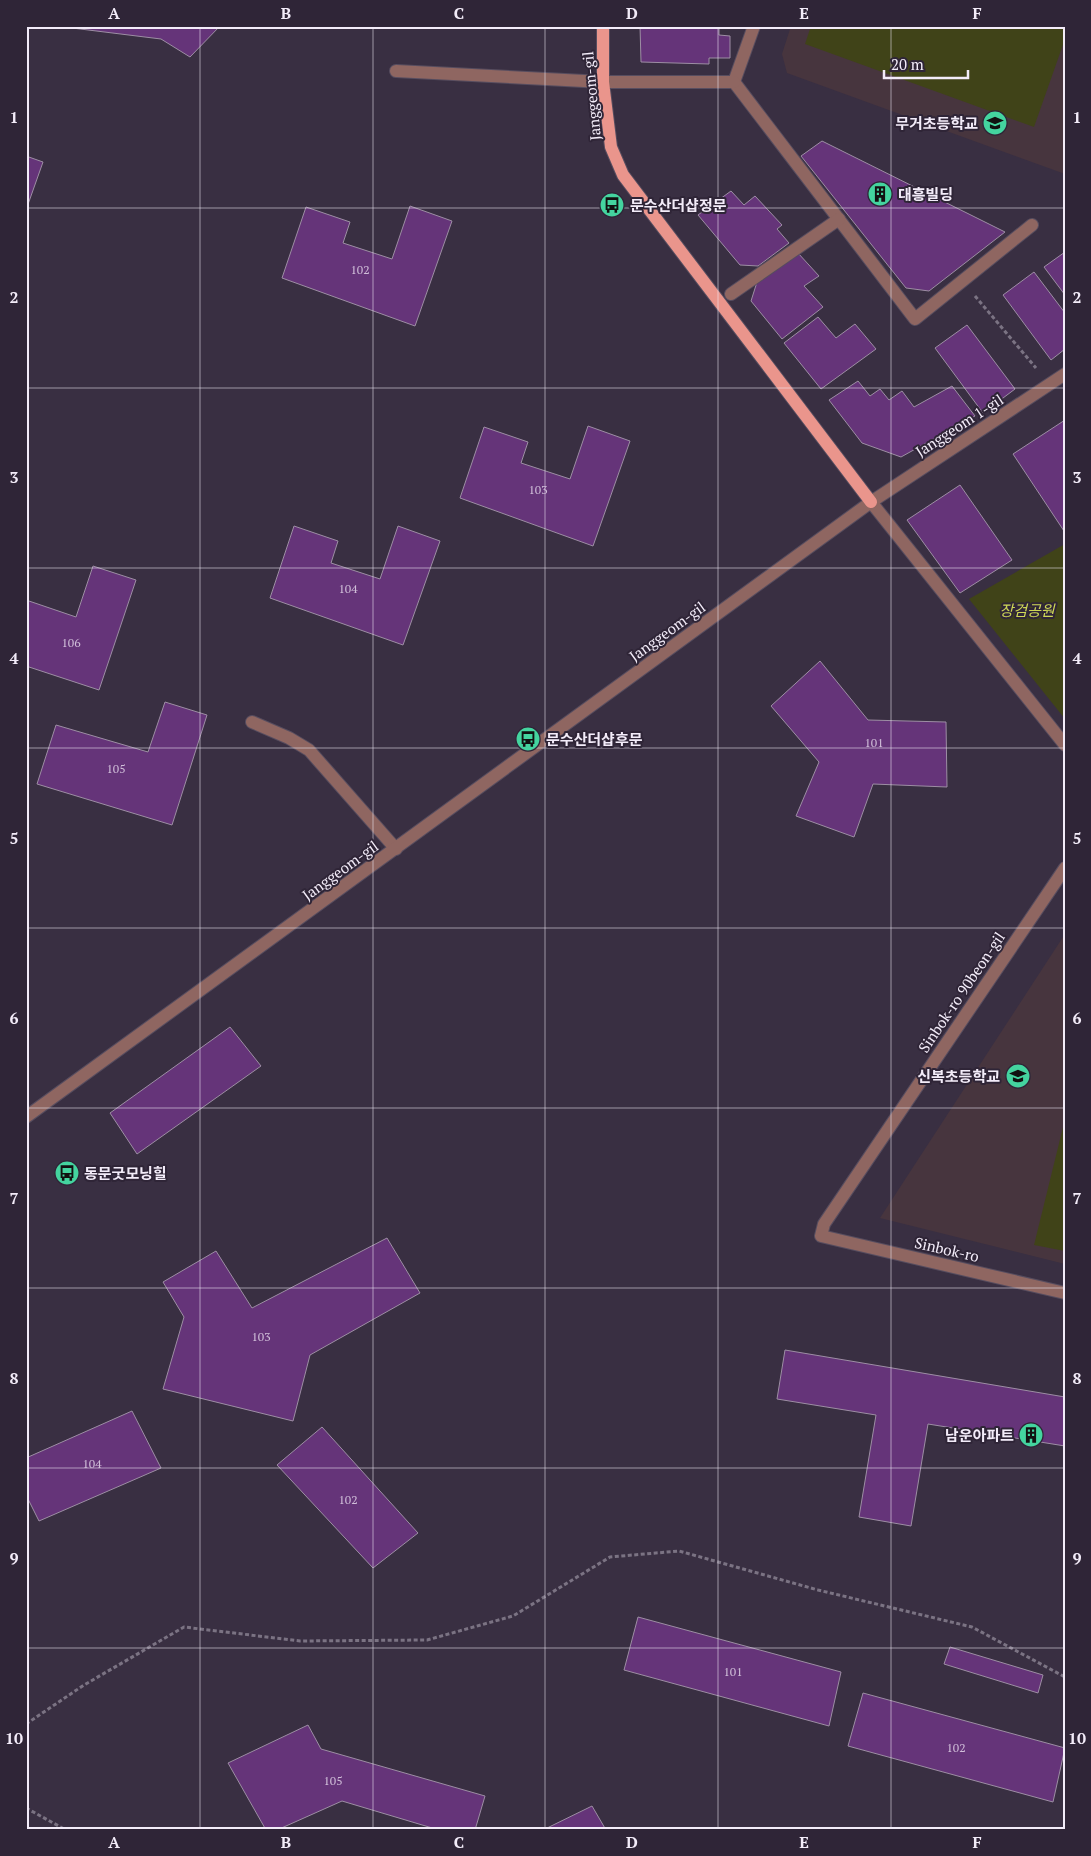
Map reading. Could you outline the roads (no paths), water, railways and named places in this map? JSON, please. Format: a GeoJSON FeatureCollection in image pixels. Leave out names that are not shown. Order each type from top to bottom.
{"type":"FeatureCollection","features":[{"type":"Feature","properties":{"kind":"main road","name":"Janggeom-gil"},"geometry":{"type":"LineString","coordinates":[[603,26],[604,82],[612,147],[624,175],[872,502]]}},
{"type":"Feature","properties":{"kind":"street"},"geometry":{"type":"LineString","coordinates":[[734,82],[754,26]]}},
{"type":"Feature","properties":{"kind":"street"},"geometry":{"type":"LineString","coordinates":[[396,71],[604,82],[734,82]]}},
{"type":"Feature","properties":{"kind":"street"},"geometry":{"type":"LineString","coordinates":[[734,82],[915,319],[1032,225]]}},
{"type":"Feature","properties":{"kind":"street"},"geometry":{"type":"LineString","coordinates":[[731,294],[839,219]]}},
{"type":"Feature","properties":{"kind":"street","name":"Janggeom 1-gil"},"geometry":{"type":"LineString","coordinates":[[872,502],[1065,374]]}},
{"type":"Feature","properties":{"kind":"street"},"geometry":{"type":"LineString","coordinates":[[872,502],[1065,745]]}},
{"type":"Feature","properties":{"kind":"street","name":"Janggeom-gil"},"geometry":{"type":"LineString","coordinates":[[26,1117],[872,502]]}},
{"type":"Feature","properties":{"kind":"street"},"geometry":{"type":"LineString","coordinates":[[252,722],[289,738],[309,750],[396,849]]}},
{"type":"Feature","properties":{"kind":"street","name":"Sinbok-ro 90beon-gil"},"geometry":{"type":"LineString","coordinates":[[821,1236],[824,1224],[1065,868]]}},
{"type":"Feature","properties":{"kind":"street","name":"Sinbok-ro"},"geometry":{"type":"LineString","coordinates":[[821,1236],[1065,1293]]}},
{"type":"Feature","properties":{"kind":"place","name":"무거초등학교"},"geometry":{"type":"Point","coordinates":[995,123]}},
{"type":"Feature","properties":{"kind":"place","name":"대흥빌딩"},"geometry":{"type":"Point","coordinates":[880,194]}},
{"type":"Feature","properties":{"kind":"place","name":"문수산더샵정문"},"geometry":{"type":"Point","coordinates":[612,205]}},
{"type":"Feature","properties":{"kind":"place","name":"문수산더샵후문"},"geometry":{"type":"Point","coordinates":[528,739]}},
{"type":"Feature","properties":{"kind":"place","name":"신복초등학교"},"geometry":{"type":"Point","coordinates":[1018,1076]}},
{"type":"Feature","properties":{"kind":"place","name":"동문굿모닝힐"},"geometry":{"type":"Point","coordinates":[67,1173]}},
{"type":"Feature","properties":{"kind":"place","name":"남운아파트"},"geometry":{"type":"Point","coordinates":[1031,1435]}},
{"type":"Feature","properties":{"kind":"park label","name":"장검공원"},"geometry":{"type":"Point","coordinates":[1027,610]}}]}
